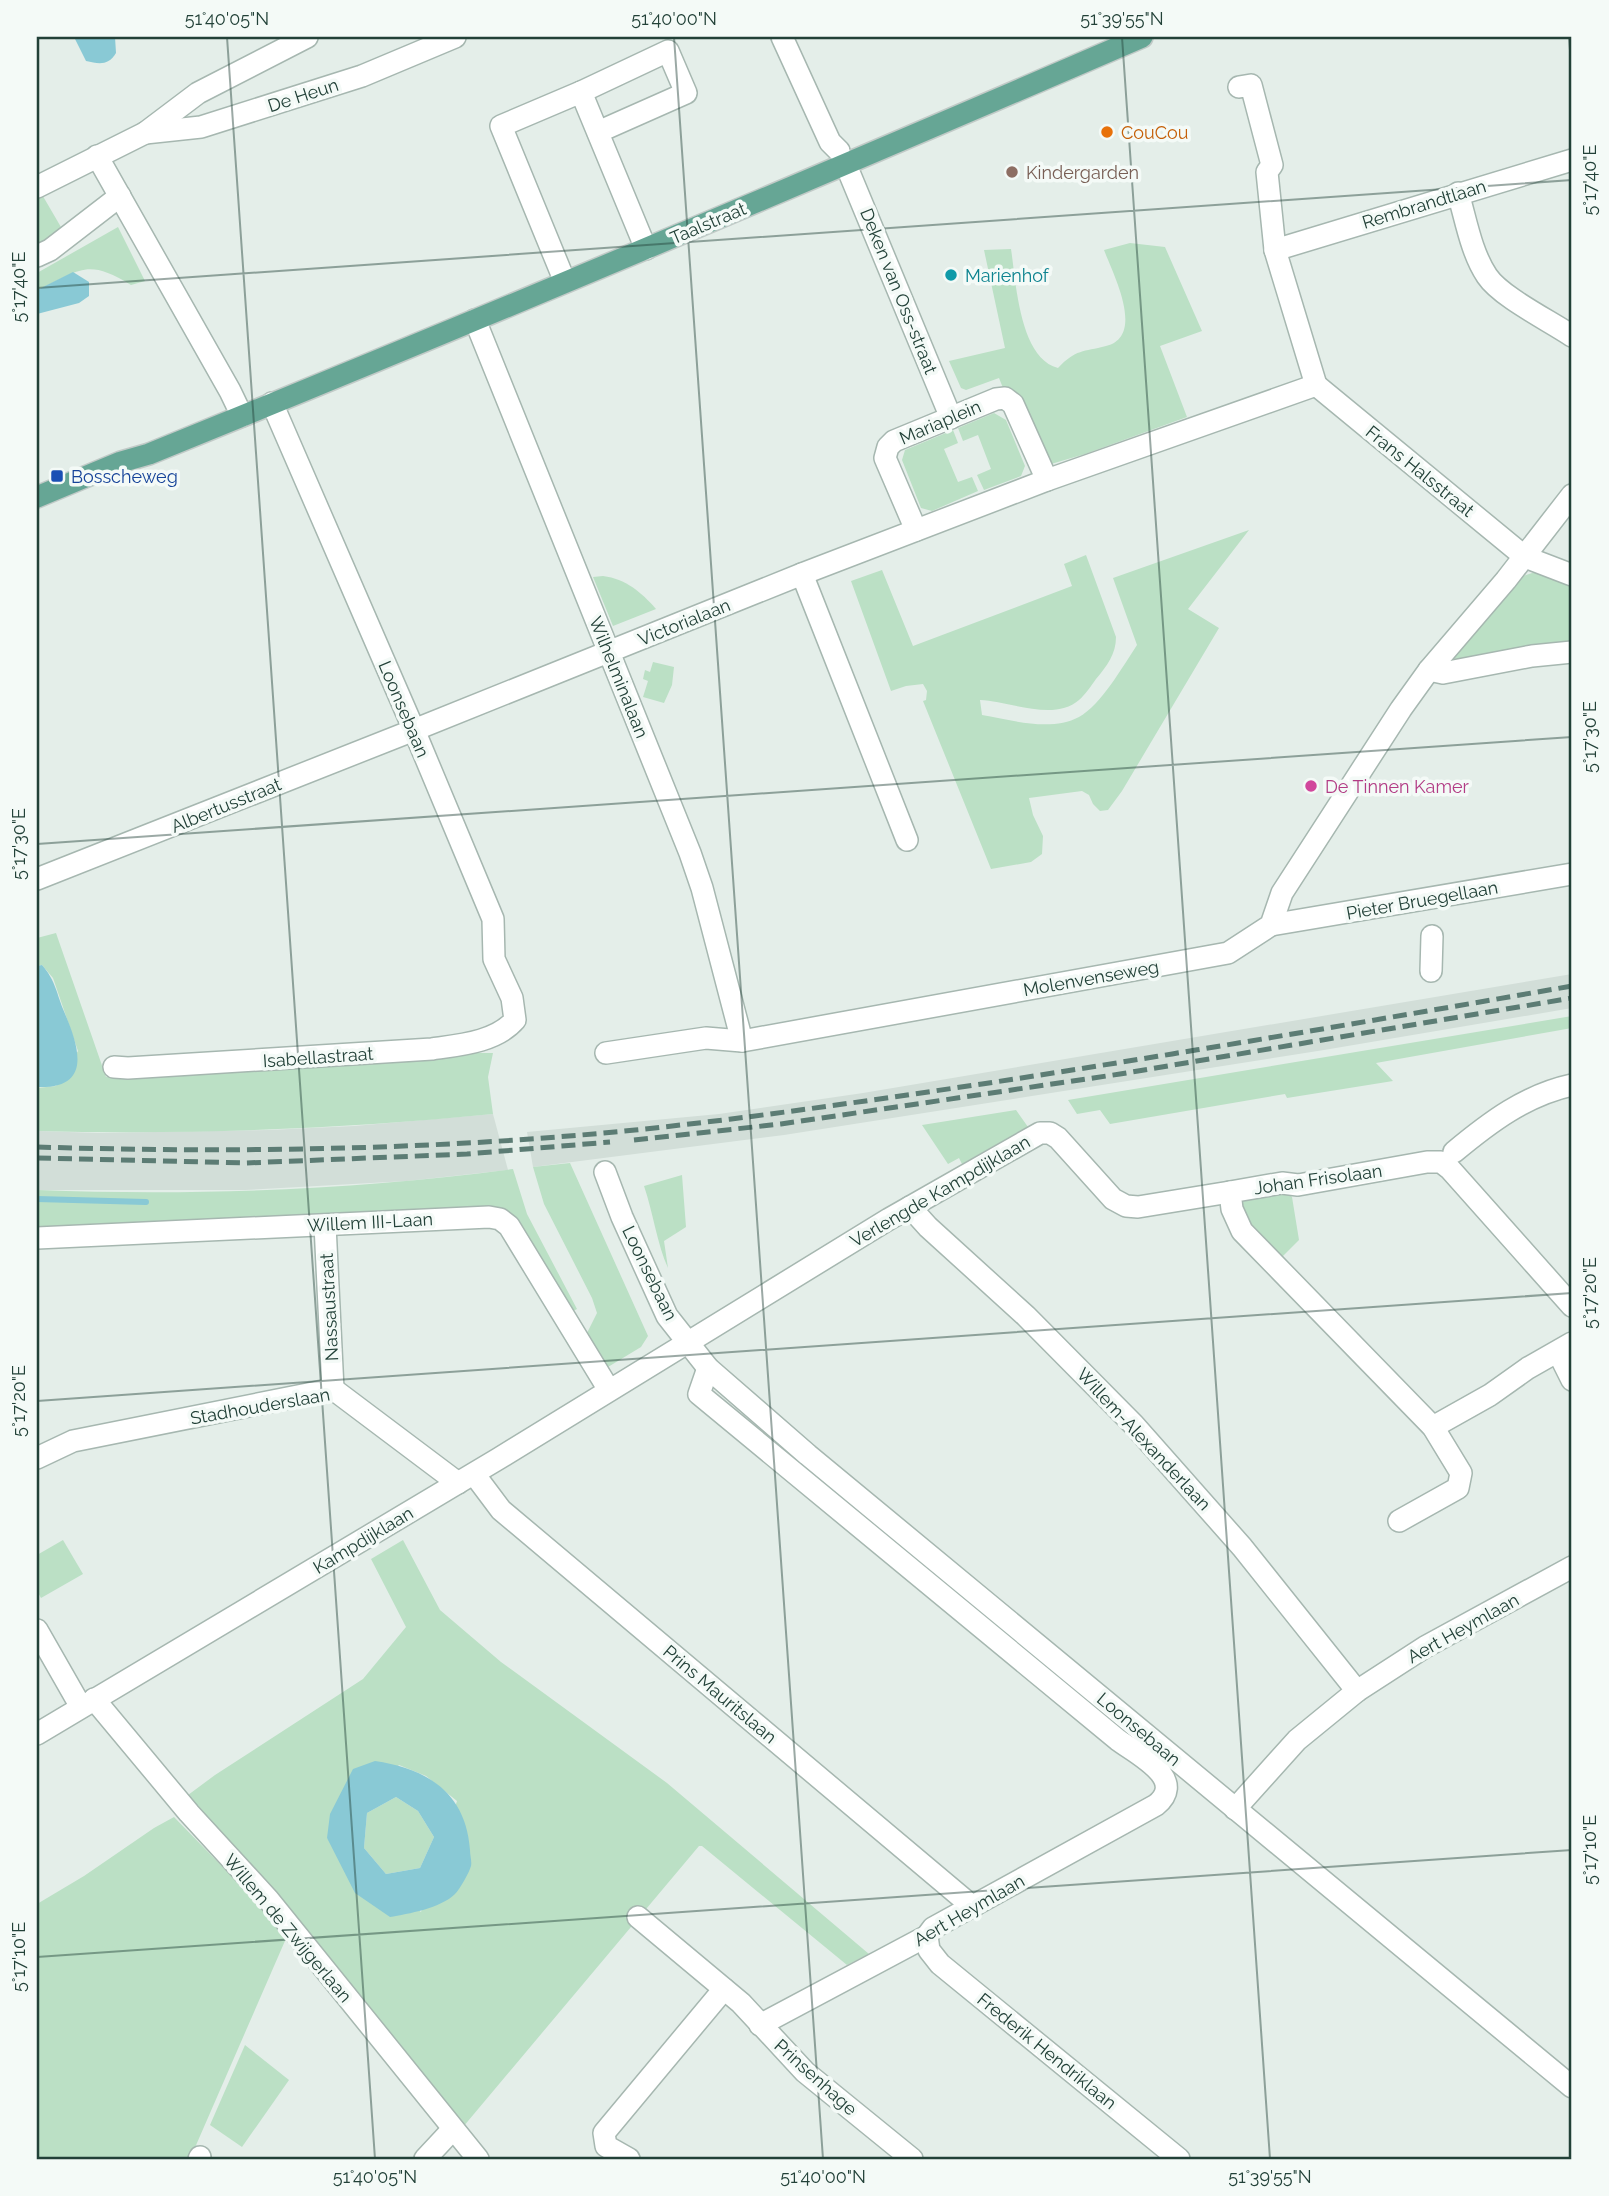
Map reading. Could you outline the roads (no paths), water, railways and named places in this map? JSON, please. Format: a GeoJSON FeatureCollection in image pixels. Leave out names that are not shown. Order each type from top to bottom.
{"type":"FeatureCollection","features":[{"type":"Feature","properties":{"kind":"main road","name":"Taalstraat"},"geometry":{"type":"LineString","coordinates":[[272,403],[646,249],[843,158],[1142,37]]}},
{"type":"Feature","properties":{"kind":"main road"},"geometry":{"type":"LineString","coordinates":[[37,497],[272,403]]}},
{"type":"Feature","properties":{"kind":"street","name":"De Heun"},"geometry":{"type":"LineString","coordinates":[[37,187],[145,132],[198,93],[307,37]]}},
{"type":"Feature","properties":{"kind":"street","name":"De Heun"},"geometry":{"type":"LineString","coordinates":[[145,132],[201,127],[362,76],[455,37]]}},
{"type":"Feature","properties":{"kind":"street","name":"Deken van Oss-straat"},"geometry":{"type":"LineString","coordinates":[[782,37],[830,142],[843,158],[951,418]]}},
{"type":"Feature","properties":{"kind":"street"},"geometry":{"type":"LineString","coordinates":[[565,282],[501,125],[581,92],[668,51],[686,93],[598,132]]}},
{"type":"Feature","properties":{"kind":"street"},"geometry":{"type":"LineString","coordinates":[[916,530],[1316,384],[1275,250],[1266,172],[1272,165],[1251,85],[1239,87]]}},
{"type":"Feature","properties":{"kind":"street"},"geometry":{"type":"LineString","coordinates":[[581,92],[646,249]]}},
{"type":"Feature","properties":{"kind":"street"},"geometry":{"type":"LineString","coordinates":[[97,156],[242,416]]}},
{"type":"Feature","properties":{"kind":"street","name":"Rembrandtlaan"},"geometry":{"type":"LineString","coordinates":[[1275,250],[1572,160]]}},
{"type":"Feature","properties":{"kind":"street"},"geometry":{"type":"LineString","coordinates":[[1458,193],[1476,254],[1487,276],[1497,288],[1572,336]]}},
{"type":"Feature","properties":{"kind":"street"},"geometry":{"type":"LineString","coordinates":[[37,256],[50,250],[120,196]]}},
{"type":"Feature","properties":{"kind":"street","name":"Wilhelminalaan"},"geometry":{"type":"LineString","coordinates":[[475,320],[702,888],[742,1041]]}},
{"type":"Feature","properties":{"kind":"street","name":"Frans Halsstraat"},"geometry":{"type":"LineString","coordinates":[[1316,384],[1525,557]]}},
{"type":"Feature","properties":{"kind":"street","name":"Mariaplein"},"geometry":{"type":"LineString","coordinates":[[916,530],[886,458],[888,447],[894,441],[996,399],[1005,398],[1013,404],[1047,480]]}},
{"type":"Feature","properties":{"kind":"street","name":"Loonsebaan"},"geometry":{"type":"LineString","coordinates":[[272,403],[493,919],[494,959],[512,998],[515,1020]]}},
{"type":"Feature","properties":{"kind":"street"},"geometry":{"type":"LineString","coordinates":[[1272,925],[1282,893],[1401,709],[1429,670],[1525,557],[1572,495]]}},
{"type":"Feature","properties":{"kind":"street","name":"Victorialaan"},"geometry":{"type":"LineString","coordinates":[[414,730],[802,573],[916,530]]}},
{"type":"Feature","properties":{"kind":"street"},"geometry":{"type":"LineString","coordinates":[[1525,557],[1572,575]]}},
{"type":"Feature","properties":{"kind":"street"},"geometry":{"type":"LineString","coordinates":[[802,573],[907,840]]}},
{"type":"Feature","properties":{"kind":"street"},"geometry":{"type":"LineString","coordinates":[[1429,670],[1443,673],[1532,656],[1572,652]]}},
{"type":"Feature","properties":{"kind":"street","name":"Albertusstraat"},"geometry":{"type":"LineString","coordinates":[[37,879],[414,730]]}},
{"type":"Feature","properties":{"kind":"street","name":"Pieter Bruegellaan"},"geometry":{"type":"LineString","coordinates":[[1272,925],[1572,874]]}},
{"type":"Feature","properties":{"kind":"street","name":"Molenvenseweg"},"geometry":{"type":"LineString","coordinates":[[606,1053],[706,1038],[742,1041],[1228,953],[1272,925]]}},
{"type":"Feature","properties":{"kind":"street"},"geometry":{"type":"LineString","coordinates":[[1431,971],[1432,936]]}},
{"type":"Feature","properties":{"kind":"street","name":"Isabellastraat"},"geometry":{"type":"LineString","coordinates":[[114,1067],[128,1069],[432,1049],[497,1034],[515,1020]]}},
{"type":"Feature","properties":{"kind":"street"},"geometry":{"type":"LineString","coordinates":[[1454,1152],[1527,1100],[1572,1085]]}},
{"type":"Feature","properties":{"kind":"street","name":"Verlengde Kampdijklaan"},"geometry":{"type":"LineString","coordinates":[[687,1341],[910,1207],[1040,1133],[1050,1133],[1113,1199],[1126,1206],[1138,1207],[1230,1192]]}},
{"type":"Feature","properties":{"kind":"street","name":"Johan Frisolaan"},"geometry":{"type":"LineString","coordinates":[[1399,1521],[1458,1488],[1461,1474],[1433,1426],[1242,1231],[1232,1209],[1230,1192],[1282,1183],[1298,1185],[1427,1162],[1441,1162],[1572,1306]]}},
{"type":"Feature","properties":{"kind":"street","name":"Loonsebaan"},"geometry":{"type":"LineString","coordinates":[[605,1172],[622,1217],[663,1307],[708,1368],[808,1455],[1572,2087]]}},
{"type":"Feature","properties":{"kind":"street","name":"Willem-Alexanderlaan"},"geometry":{"type":"LineString","coordinates":[[910,1207],[1026,1316],[1134,1424],[1242,1547],[1357,1692]]}},
{"type":"Feature","properties":{"kind":"street","name":"Willem III-Laan"},"geometry":{"type":"LineString","coordinates":[[37,1238],[489,1217],[500,1219],[509,1226],[528,1254],[609,1390]]}},
{"type":"Feature","properties":{"kind":"street","name":"Nassaustraat"},"geometry":{"type":"LineString","coordinates":[[325,1225],[333,1389]]}},
{"type":"Feature","properties":{"kind":"street","name":"Kampdijklaan"},"geometry":{"type":"LineString","coordinates":[[37,1734],[466,1479],[687,1341]]}},
{"type":"Feature","properties":{"kind":"street"},"geometry":{"type":"LineString","coordinates":[[1433,1426],[1565,1348],[1572,1380]]}},
{"type":"Feature","properties":{"kind":"street","name":"Loonsebaan"},"geometry":{"type":"LineString","coordinates":[[708,1368],[699,1394],[1118,1740],[1163,1774],[1167,1786]]}},
{"type":"Feature","properties":{"kind":"street","name":"Stadhouderslaan"},"geometry":{"type":"LineString","coordinates":[[37,1458],[73,1441],[333,1389],[466,1479]]}},
{"type":"Feature","properties":{"kind":"street","name":"Prins Mauritslaan"},"geometry":{"type":"LineString","coordinates":[[466,1479],[973,1907]]}},
{"type":"Feature","properties":{"kind":"street","name":"Aert Heymlaan"},"geometry":{"type":"LineString","coordinates":[[1235,1809],[1297,1740],[1357,1692],[1425,1647],[1570,1574]]}},
{"type":"Feature","properties":{"kind":"street","name":"Willem de Zwijgerlaan"},"geometry":{"type":"LineString","coordinates":[[37,1630],[88,1703],[268,1899],[478,2159]]}},
{"type":"Feature","properties":{"kind":"street","name":"Aert Heymlaan"},"geometry":{"type":"LineString","coordinates":[[760,2025],[927,1936],[933,1928],[1156,1805],[1166,1793],[1167,1786]]}},
{"type":"Feature","properties":{"kind":"street","name":"Prinsenhage"},"geometry":{"type":"LineString","coordinates":[[638,1917],[724,1989],[805,2072],[912,2159]]}},
{"type":"Feature","properties":{"kind":"street","name":"Frederik Hendriklaan"},"geometry":{"type":"LineString","coordinates":[[927,1936],[929,1950],[940,1964],[1179,2159]]}},
{"type":"Feature","properties":{"kind":"street"},"geometry":{"type":"LineString","coordinates":[[629,2159],[606,2146],[604,2133],[724,1989]]}},
{"type":"Feature","properties":{"kind":"street"},"geometry":{"type":"LineString","coordinates":[[425,2159],[453,2129]]}},
{"type":"Feature","properties":{"kind":"water"},"geometry":{"type":"Polygon","coordinates":[[[74,37],[115,37],[116,53],[103,63],[86,61],[74,37]]]}},
{"type":"Feature","properties":{"kind":"water"},"geometry":{"type":"Polygon","coordinates":[[[73,272],[89,282],[89,296],[79,303],[37,314],[37,290],[73,272]]]}},
{"type":"Feature","properties":{"kind":"water"},"geometry":{"type":"Polygon","coordinates":[[[42,965],[53,981],[69,1022],[77,1050],[77,1062],[75,1072],[68,1081],[55,1086],[37,1087],[37,966],[42,965]]]}},
{"type":"Feature","properties":{"kind":"water"},"geometry":{"type":"Polygon","coordinates":[[[375,1761],[412,1770],[441,1787],[452,1799],[467,1830],[471,1864],[462,1885],[449,1899],[424,1910],[390,1917],[355,1893],[327,1838],[330,1814],[353,1769],[375,1761]],[[396,1797],[367,1813],[364,1848],[386,1874],[420,1868],[434,1837],[418,1811],[396,1797]]]}},
{"type":"Feature","properties":{"kind":"waterway"},"geometry":{"type":"LineString","coordinates":[[37,1199],[146,1202]]}},
{"type":"Feature","properties":{"kind":"railway"},"geometry":{"type":"LineString","coordinates":[[37,1147],[261,1150],[411,1146],[635,1130],[765,1115],[982,1084],[1572,986]]}},
{"type":"Feature","properties":{"kind":"railway"},"geometry":{"type":"LineString","coordinates":[[634,1140],[781,1124],[1120,1074],[1572,998]]}},
{"type":"Feature","properties":{"kind":"railway"},"geometry":{"type":"LineString","coordinates":[[37,1158],[246,1163],[467,1154],[610,1142]]}},
{"type":"Feature","properties":{"kind":"place","name":"CouCou"},"geometry":{"type":"Point","coordinates":[1107,132]}},
{"type":"Feature","properties":{"kind":"place","name":"Kindergarden"},"geometry":{"type":"Point","coordinates":[1012,172]}},
{"type":"Feature","properties":{"kind":"place","name":"Marienhof"},"geometry":{"type":"Point","coordinates":[951,275]}},
{"type":"Feature","properties":{"kind":"place","name":"Bosscheweg"},"geometry":{"type":"Point","coordinates":[57,476]}},
{"type":"Feature","properties":{"kind":"place","name":"De Tinnen Kamer"},"geometry":{"type":"Point","coordinates":[1311,786]}}]}
